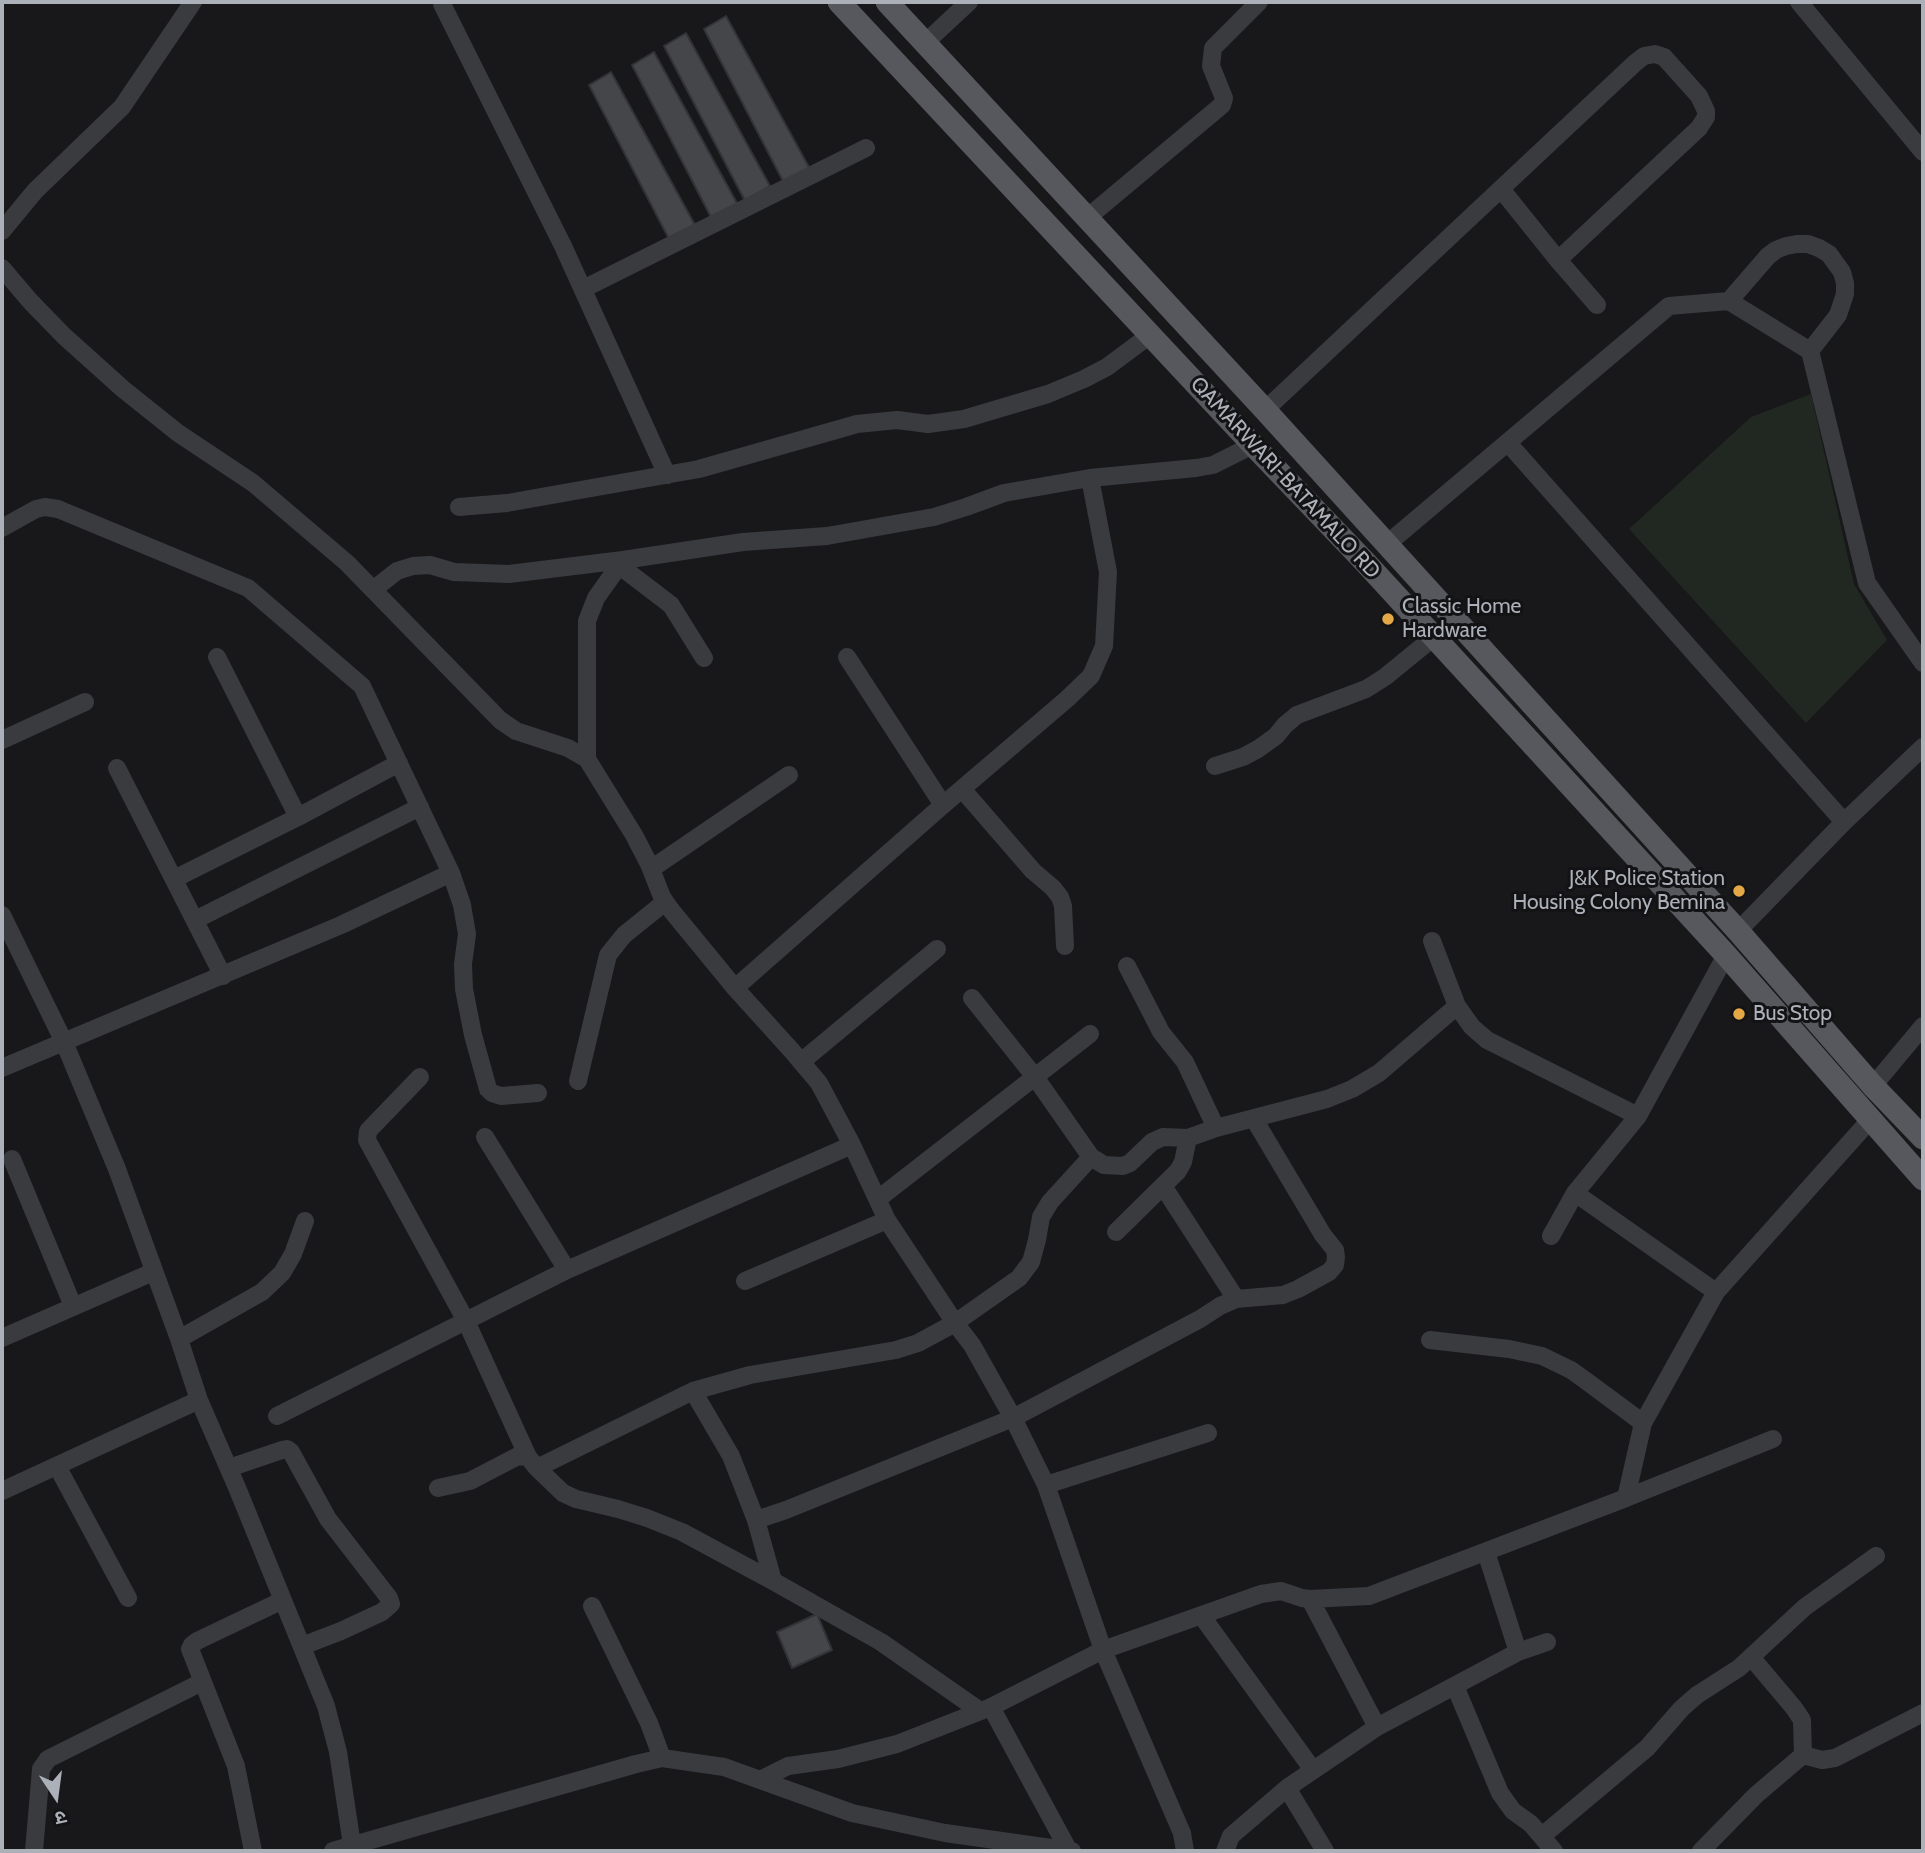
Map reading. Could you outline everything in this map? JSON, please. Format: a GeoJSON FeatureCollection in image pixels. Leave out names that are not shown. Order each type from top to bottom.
{"type":"FeatureCollection","features":[{"type":"Feature","properties":{"kind":"main road","name":"QAMARWARI-BATAMALO RD"},"geometry":{"type":"LineString","coordinates":[[839,2],[1434,637],[1726,955],[1923,1178]]}},
{"type":"Feature","properties":{"kind":"main road","name":"QAMARWARI-BATAMALO RD"},"geometry":{"type":"LineString","coordinates":[[887,2],[1265,410],[1923,1138]]}},
{"type":"Feature","properties":{"kind":"main road"},"geometry":{"type":"LineString","coordinates":[[889,56],[925,43]]}},
{"type":"Feature","properties":{"kind":"street"},"geometry":{"type":"LineString","coordinates":[[2,231],[35,191],[122,107],[193,2]]}},
{"type":"Feature","properties":{"kind":"street"},"geometry":{"type":"LineString","coordinates":[[925,43],[969,2]]}},
{"type":"Feature","properties":{"kind":"street"},"geometry":{"type":"LineString","coordinates":[[1087,218],[1222,105],[1225,101],[1210,60],[1213,48],[1259,2]]}},
{"type":"Feature","properties":{"kind":"street"},"geometry":{"type":"LineString","coordinates":[[1799,2],[1923,152]]}},
{"type":"Feature","properties":{"kind":"street"},"geometry":{"type":"LineString","coordinates":[[442,4],[563,246],[667,475]]}},
{"type":"Feature","properties":{"kind":"street"},"geometry":{"type":"LineString","coordinates":[[1265,410],[1644,56],[1655,54],[1664,57],[1699,96],[1706,117],[1699,128],[1558,261]]}},
{"type":"Feature","properties":{"kind":"street"},"geometry":{"type":"LineString","coordinates":[[583,289],[866,148]]}},
{"type":"Feature","properties":{"kind":"street"},"geometry":{"type":"LineString","coordinates":[[1502,188],[1558,261],[1597,305]]}},
{"type":"Feature","properties":{"kind":"street"},"geometry":{"type":"LineString","coordinates":[[1729,301],[1776,250],[1808,244],[1829,254],[1842,272],[1845,294],[1838,315],[1810,351]]}},
{"type":"Feature","properties":{"kind":"street"},"geometry":{"type":"LineString","coordinates":[[2,268],[64,336],[123,389],[178,433],[253,483],[347,563],[500,720],[516,731],[568,748],[587,759],[634,835],[665,902],[818,1083],[852,1144],[887,1220],[972,1345],[1013,1418],[1046,1485],[1103,1650],[1179,1825],[1185,1851]]}},
{"type":"Feature","properties":{"kind":"street"},"geometry":{"type":"LineString","coordinates":[[1386,545],[1669,306],[1729,301],[1810,351],[1867,583],[1923,663]]}},
{"type":"Feature","properties":{"kind":"street"},"geometry":{"type":"LineString","coordinates":[[459,507],[507,503],[699,469],[857,424],[897,420],[928,424],[964,419],[1048,394],[1084,379],[1107,367],[1150,335]]}},
{"type":"Feature","properties":{"kind":"street"},"geometry":{"type":"LineString","coordinates":[[1508,443],[1844,822]]}},
{"type":"Feature","properties":{"kind":"street"},"geometry":{"type":"LineString","coordinates":[[374,589],[397,571],[413,566],[430,565],[454,572],[509,575],[621,563],[743,542],[827,536],[934,517],[1004,493],[1090,478],[1213,465],[1253,445]]}},
{"type":"Feature","properties":{"kind":"street"},"geometry":{"type":"LineString","coordinates":[[735,988],[1091,676],[1104,646],[1108,572],[1090,478]]}},
{"type":"Feature","properties":{"kind":"street"},"geometry":{"type":"LineString","coordinates":[[2,528],[36,509],[58,509],[248,588],[362,686],[451,873],[466,919],[464,989],[472,1035],[485,1083],[492,1093],[501,1096],[538,1093]]}},
{"type":"Feature","properties":{"kind":"street"},"geometry":{"type":"LineString","coordinates":[[621,563],[671,605],[704,658]]}},
{"type":"Feature","properties":{"kind":"street"},"geometry":{"type":"LineString","coordinates":[[587,759],[587,621],[596,598],[621,563]]}},
{"type":"Feature","properties":{"kind":"street"},"geometry":{"type":"LineString","coordinates":[[1215,766],[1258,749],[1297,715],[1366,689],[1434,637]]}},
{"type":"Feature","properties":{"kind":"street"},"geometry":{"type":"LineString","coordinates":[[847,656],[943,804]]}},
{"type":"Feature","properties":{"kind":"street"},"geometry":{"type":"LineString","coordinates":[[217,657],[298,817]]}},
{"type":"Feature","properties":{"kind":"street"},"geometry":{"type":"LineString","coordinates":[[2,740],[85,702]]}},
{"type":"Feature","properties":{"kind":"street"},"geometry":{"type":"LineString","coordinates":[[1738,931],[1844,822],[1923,747]]}},
{"type":"Feature","properties":{"kind":"street"},"geometry":{"type":"LineString","coordinates":[[174,879],[399,763]]}},
{"type":"Feature","properties":{"kind":"street"},"geometry":{"type":"LineString","coordinates":[[117,768],[223,976]]}},
{"type":"Feature","properties":{"kind":"street"},"geometry":{"type":"LineString","coordinates":[[651,869],[789,775]]}},
{"type":"Feature","properties":{"kind":"street"},"geometry":{"type":"LineString","coordinates":[[962,789],[1059,897],[1063,906],[1065,946]]}},
{"type":"Feature","properties":{"kind":"street"},"geometry":{"type":"LineString","coordinates":[[195,920],[420,807]]}},
{"type":"Feature","properties":{"kind":"street"},"geometry":{"type":"LineString","coordinates":[[2,1068],[341,925],[451,873]]}},
{"type":"Feature","properties":{"kind":"street"},"geometry":{"type":"LineString","coordinates":[[578,1081],[608,955],[624,935],[665,902]]}},
{"type":"Feature","properties":{"kind":"street"},"geometry":{"type":"LineString","coordinates":[[2,915],[64,1042],[117,1169],[199,1400],[326,1706],[338,1752],[352,1845]]}},
{"type":"Feature","properties":{"kind":"street"},"geometry":{"type":"LineString","coordinates":[[1432,941],[1457,1006],[1472,1027],[1487,1040],[1637,1116]]}},
{"type":"Feature","properties":{"kind":"street"},"geometry":{"type":"LineString","coordinates":[[802,1062],[937,949]]}},
{"type":"Feature","properties":{"kind":"street"},"geometry":{"type":"LineString","coordinates":[[1551,1236],[1575,1192],[1637,1116],[1726,955]]}},
{"type":"Feature","properties":{"kind":"street"},"geometry":{"type":"LineString","coordinates":[[1127,965],[1161,1031],[1185,1062],[1216,1128]]}},
{"type":"Feature","properties":{"kind":"street"},"geometry":{"type":"LineString","coordinates":[[972,998],[1035,1077],[1091,1157],[1104,1165],[1123,1166],[1157,1139],[1188,1138],[1327,1099],[1352,1089],[1379,1073],[1457,1006]]}},
{"type":"Feature","properties":{"kind":"street"},"geometry":{"type":"LineString","coordinates":[[1874,1086],[1923,1026]]}},
{"type":"Feature","properties":{"kind":"street"},"geometry":{"type":"LineString","coordinates":[[878,1199],[1090,1034]]}},
{"type":"Feature","properties":{"kind":"street"},"geometry":{"type":"LineString","coordinates":[[420,1077],[368,1131],[367,1140],[466,1321],[532,1463],[553,1485],[576,1499],[618,1509],[682,1532],[773,1581],[881,1642],[985,1709],[1071,1851]]}},
{"type":"Feature","properties":{"kind":"street"},"geometry":{"type":"LineString","coordinates":[[756,1520],[1013,1418],[1236,1299],[1283,1295],[1329,1272],[1335,1265],[1335,1250],[1323,1235],[1254,1119]]}},
{"type":"Feature","properties":{"kind":"street"},"geometry":{"type":"LineString","coordinates":[[1626,1498],[1643,1423],[1716,1292],[1870,1120]]}},
{"type":"Feature","properties":{"kind":"street"},"geometry":{"type":"LineString","coordinates":[[485,1137],[567,1270]]}},
{"type":"Feature","properties":{"kind":"street"},"geometry":{"type":"LineString","coordinates":[[1116,1232],[1178,1171],[1183,1162],[1188,1138]]}},
{"type":"Feature","properties":{"kind":"street"},"geometry":{"type":"LineString","coordinates":[[277,1416],[567,1270],[852,1144]]}},
{"type":"Feature","properties":{"kind":"street"},"geometry":{"type":"LineString","coordinates":[[438,1488],[470,1481],[517,1456],[532,1463],[694,1391],[750,1375],[896,1350],[918,1343],[955,1323],[1019,1278],[1031,1262],[1041,1217],[1050,1202],[1091,1157]]}},
{"type":"Feature","properties":{"kind":"street"},"geometry":{"type":"LineString","coordinates":[[12,1159],[74,1306]]}},
{"type":"Feature","properties":{"kind":"street"},"geometry":{"type":"LineString","coordinates":[[1163,1186],[1236,1299]]}},
{"type":"Feature","properties":{"kind":"street"},"geometry":{"type":"LineString","coordinates":[[1575,1192],[1716,1292]]}},
{"type":"Feature","properties":{"kind":"street"},"geometry":{"type":"LineString","coordinates":[[745,1281],[887,1220]]}},
{"type":"Feature","properties":{"kind":"street"},"geometry":{"type":"LineString","coordinates":[[179,1339],[262,1292],[282,1273],[293,1254],[305,1221]]}},
{"type":"Feature","properties":{"kind":"street"},"geometry":{"type":"LineString","coordinates":[[2,1338],[153,1272]]}},
{"type":"Feature","properties":{"kind":"street"},"geometry":{"type":"LineString","coordinates":[[1430,1340],[1509,1349],[1542,1356],[1578,1375],[1643,1423]]}},
{"type":"Feature","properties":{"kind":"street"},"geometry":{"type":"LineString","coordinates":[[694,1391],[731,1457],[756,1520],[773,1581]]}},
{"type":"Feature","properties":{"kind":"street"},"geometry":{"type":"LineString","coordinates":[[2,1491],[199,1400]]}},
{"type":"Feature","properties":{"kind":"street"},"geometry":{"type":"LineString","coordinates":[[1046,1485],[1208,1433]]}},
{"type":"Feature","properties":{"kind":"street"},"geometry":{"type":"LineString","coordinates":[[760,1780],[788,1766],[838,1759],[897,1744],[985,1709],[1103,1650],[1261,1594],[1281,1591],[1310,1599],[1369,1596],[1773,1439]]}},
{"type":"Feature","properties":{"kind":"street"},"geometry":{"type":"LineString","coordinates":[[229,1468],[287,1449],[328,1519],[389,1598],[391,1604],[382,1612],[302,1646]]}},
{"type":"Feature","properties":{"kind":"street"},"geometry":{"type":"LineString","coordinates":[[57,1466],[128,1598]]}},
{"type":"Feature","properties":{"kind":"street"},"geometry":{"type":"LineString","coordinates":[[1486,1552],[1518,1652]]}},
{"type":"Feature","properties":{"kind":"street"},"geometry":{"type":"LineString","coordinates":[[1542,1836],[1647,1748],[1697,1695],[1739,1668],[1805,1607],[1876,1556]]}},
{"type":"Feature","properties":{"kind":"street"},"geometry":{"type":"LineString","coordinates":[[1310,1599],[1377,1727]]}},
{"type":"Feature","properties":{"kind":"street"},"geometry":{"type":"LineString","coordinates":[[253,1851],[236,1766],[191,1654],[192,1645],[283,1600]]}},
{"type":"Feature","properties":{"kind":"street"},"geometry":{"type":"LineString","coordinates":[[592,1606],[649,1723],[662,1758]]}},
{"type":"Feature","properties":{"kind":"street"},"geometry":{"type":"LineString","coordinates":[[1201,1615],[1313,1770]]}},
{"type":"Feature","properties":{"kind":"street"},"geometry":{"type":"LineString","coordinates":[[1225,1851],[1231,1836],[1287,1788],[1377,1727],[1518,1652],[1547,1642]]}},
{"type":"Feature","properties":{"kind":"street"},"geometry":{"type":"LineString","coordinates":[[1751,1657],[1802,1720],[1803,1755]]}},
{"type":"Feature","properties":{"kind":"street"},"geometry":{"type":"LineString","coordinates":[[34,1851],[41,1769],[48,1759],[202,1682]]}},
{"type":"Feature","properties":{"kind":"street"},"geometry":{"type":"LineString","coordinates":[[1455,1686],[1500,1793],[1513,1811],[1531,1824],[1554,1851]]}},
{"type":"Feature","properties":{"kind":"street"},"geometry":{"type":"LineString","coordinates":[[1803,1755],[1822,1760],[1835,1758],[1923,1713]]}},
{"type":"Feature","properties":{"kind":"street"},"geometry":{"type":"LineString","coordinates":[[1701,1851],[1756,1795],[1803,1755]]}},
{"type":"Feature","properties":{"kind":"street"},"geometry":{"type":"LineString","coordinates":[[333,1851],[662,1758],[724,1767],[852,1813],[945,1833],[1071,1851]]}},
{"type":"Feature","properties":{"kind":"street"},"geometry":{"type":"LineString","coordinates":[[1287,1788],[1325,1851]]}},
{"type":"Feature","properties":{"kind":"shaded area"},"geometry":{"type":"Polygon","coordinates":[[[1811,394],[1854,584],[1887,640],[1806,723],[1629,529],[1751,417],[1811,394]]]}},
{"type":"Feature","properties":{"kind":"building"},"geometry":{"type":"Polygon","coordinates":[[[726,16],[810,169],[785,185],[704,29],[726,16]]]}},
{"type":"Feature","properties":{"kind":"building"},"geometry":{"type":"Polygon","coordinates":[[[686,33],[770,186],[745,201],[664,46],[686,33]]]}},
{"type":"Feature","properties":{"kind":"building"},"geometry":{"type":"Polygon","coordinates":[[[654,52],[738,205],[713,221],[632,65],[654,52]]]}},
{"type":"Feature","properties":{"kind":"building"},"geometry":{"type":"Polygon","coordinates":[[[611,72],[695,225],[670,241],[589,85],[611,72]]]}},
{"type":"Feature","properties":{"kind":"building"},"geometry":{"type":"Polygon","coordinates":[[[817,1614],[832,1650],[792,1668],[777,1632],[817,1614]]]}},
{"type":"Feature","properties":{"kind":"place","name":"Classic Home Hardware"},"geometry":{"type":"Point","coordinates":[1388,619]}},
{"type":"Feature","properties":{"kind":"place","name":"J&K Police Station Housing Colony Bemina"},"geometry":{"type":"Point","coordinates":[1739,891]}},
{"type":"Feature","properties":{"kind":"place","name":"Bus Stop"},"geometry":{"type":"Point","coordinates":[1739,1014]}}]}
